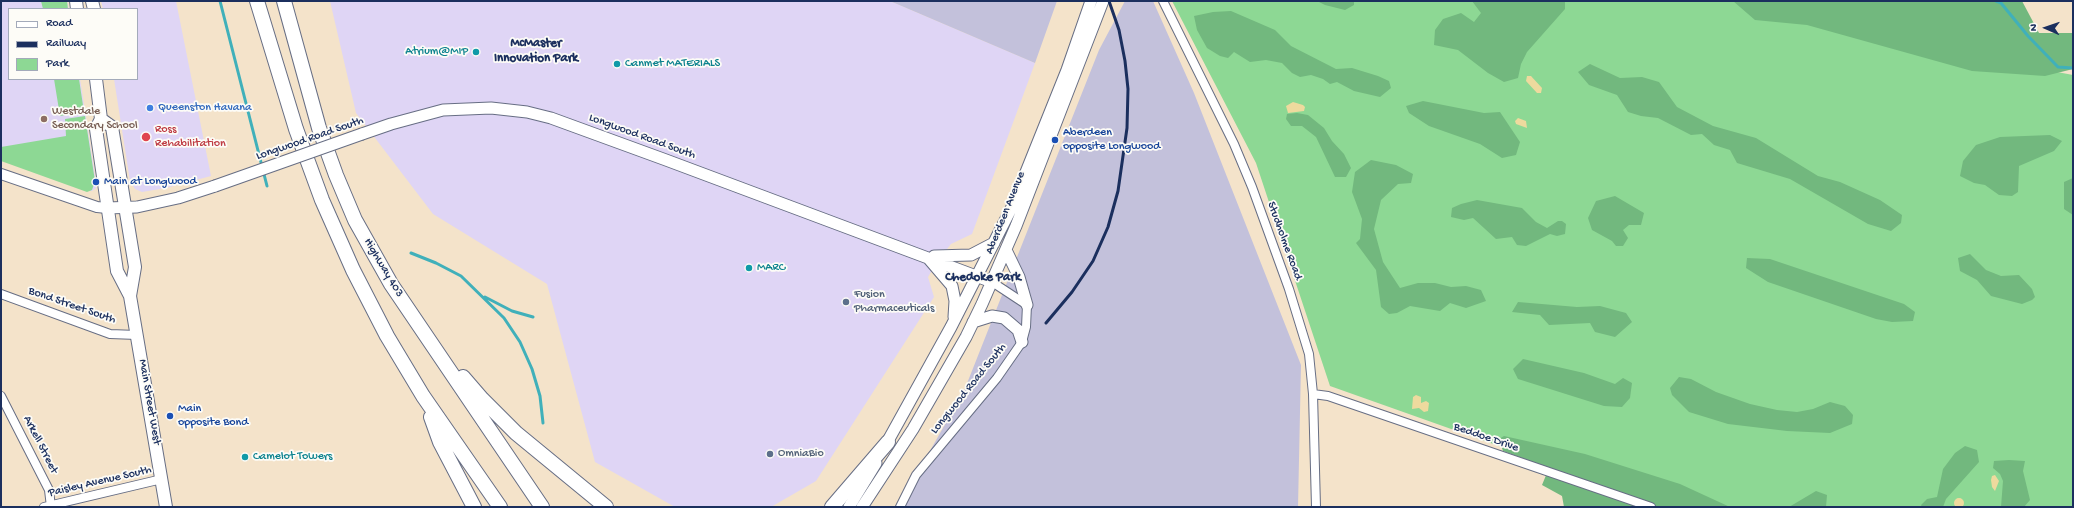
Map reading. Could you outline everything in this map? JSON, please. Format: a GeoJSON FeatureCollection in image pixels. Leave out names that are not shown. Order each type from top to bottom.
{"type":"FeatureCollection","features":[{"type":"Feature","properties":{"kind":"highway","name":"Highway 403"},"geometry":{"type":"LineString","coordinates":[[257,1],[284,93],[322,200],[367,296],[423,396],[500,507]]}},
{"type":"Feature","properties":{"kind":"highway","name":"Highway 403"},"geometry":{"type":"LineString","coordinates":[[284,1],[318,128],[336,175],[359,226],[391,284],[542,507]]}},
{"type":"Feature","properties":{"kind":"highway"},"geometry":{"type":"LineString","coordinates":[[430,343],[516,433],[606,507]]}},
{"type":"Feature","properties":{"kind":"highway"},"geometry":{"type":"LineString","coordinates":[[423,396],[440,442],[474,507]]}},
{"type":"Feature","properties":{"kind":"highway"},"geometry":{"type":"LineString","coordinates":[[832,507],[888,442]]}},
{"type":"Feature","properties":{"kind":"main road","name":"Aberdeen Avenue"},"geometry":{"type":"LineString","coordinates":[[849,507],[888,442],[951,327],[1012,207],[1032,162],[1091,1]]}},
{"type":"Feature","properties":{"kind":"main road","name":"Aberdeen Avenue"},"geometry":{"type":"LineString","coordinates":[[862,507],[913,429],[973,322],[1006,250],[1103,1]]}},
{"type":"Feature","properties":{"kind":"main road","name":"Main Street West"},"geometry":{"type":"LineString","coordinates":[[96,80],[101,119],[96,129],[117,271],[130,296],[166,507]]}},
{"type":"Feature","properties":{"kind":"main road","name":"Longwood Road South"},"geometry":{"type":"LineString","coordinates":[[107,208],[125,207],[178,198],[391,124],[443,110],[491,108],[527,112],[598,135],[927,256],[992,282]]}},
{"type":"Feature","properties":{"kind":"main road","name":"Main Street West"},"geometry":{"type":"LineString","coordinates":[[101,119],[112,127],[135,267],[130,296]]}},
{"type":"Feature","properties":{"kind":"main road"},"geometry":{"type":"LineString","coordinates":[[927,256],[971,255],[994,243]]}},
{"type":"Feature","properties":{"kind":"main road"},"geometry":{"type":"LineString","coordinates":[[1006,250],[1019,277],[1027,306]]}},
{"type":"Feature","properties":{"kind":"main road"},"geometry":{"type":"LineString","coordinates":[[927,256],[952,286],[955,308],[951,327]]}},
{"type":"Feature","properties":{"kind":"main road"},"geometry":{"type":"LineString","coordinates":[[973,322],[992,316],[1004,318],[1018,330],[1022,342]]}},
{"type":"Feature","properties":{"kind":"street","name":"Studholme Road"},"geometry":{"type":"LineString","coordinates":[[1162,1],[1234,144],[1252,186],[1289,289],[1309,354],[1313,394],[1316,507]]}},
{"type":"Feature","properties":{"kind":"street","name":"Longwood Road South"},"geometry":{"type":"LineString","coordinates":[[1,174],[97,207],[107,208]]}},
{"type":"Feature","properties":{"kind":"street","name":"Longwood Road South"},"geometry":{"type":"LineString","coordinates":[[900,507],[909,486],[920,469],[997,378],[1022,342],[1026,327],[1027,306],[992,282]]}},
{"type":"Feature","properties":{"kind":"street","name":"Bond Street South"},"geometry":{"type":"LineString","coordinates":[[1,294],[110,334],[137,335]]}},
{"type":"Feature","properties":{"kind":"street","name":"Beddoe Drive"},"geometry":{"type":"LineString","coordinates":[[1313,394],[1328,396],[1651,507]]}},
{"type":"Feature","properties":{"kind":"street","name":"Arkell Street"},"geometry":{"type":"LineString","coordinates":[[1,396],[49,490],[49,506]]}},
{"type":"Feature","properties":{"kind":"street","name":"Paisley Avenue South"},"geometry":{"type":"LineString","coordinates":[[49,506],[162,479]]}},
{"type":"Feature","properties":{"kind":"shaded area","name":"Westdale Secondary School"},"geometry":{"type":"Polygon","coordinates":[[[1,1],[67,1],[69,8],[8,8],[8,80],[80,80],[96,188],[92,191],[87,191],[1,160],[1,1]]]}},
{"type":"Feature","properties":{"kind":"shaded area"},"geometry":{"type":"Polygon","coordinates":[[[101,1],[176,1],[211,176],[166,188],[142,192],[135,189],[130,181],[114,80],[138,80],[138,8],[103,8],[101,1]]]}},
{"type":"Feature","properties":{"kind":"shaded area","name":"McMaster Innovation Park"},"geometry":{"type":"Polygon","coordinates":[[[330,1],[890,1],[1035,63],[972,234],[951,244],[939,259],[928,277],[934,297],[816,481],[771,507],[675,507],[595,462],[547,284],[433,214],[356,113],[330,1]]]}},
{"type":"Feature","properties":{"kind":"shaded area"},"geometry":{"type":"Polygon","coordinates":[[[890,1],[1057,1],[1035,63],[890,1]]]}},
{"type":"Feature","properties":{"kind":"shaded area"},"geometry":{"type":"Polygon","coordinates":[[[1125,1],[1153,1],[1194,93],[1301,365],[1298,507],[898,507],[964,391],[1099,50],[1125,1]]]}},
{"type":"Feature","properties":{"kind":"green space"},"geometry":{"type":"Polygon","coordinates":[[[41,1],[67,1],[68,8],[43,8],[41,1]]]}},
{"type":"Feature","properties":{"kind":"green space"},"geometry":{"type":"Polygon","coordinates":[[[1172,1],[1764,1],[2015,64],[2073,75],[2073,507],[1671,507],[1330,386],[1256,163],[1172,1]]]}},
{"type":"Feature","properties":{"kind":"green space"},"geometry":{"type":"Polygon","coordinates":[[[1317,1],[1354,1],[1354,5],[1345,10],[1325,5],[1317,1]]]}},
{"type":"Feature","properties":{"kind":"green space"},"geometry":{"type":"Polygon","coordinates":[[[1472,1],[1565,1],[1565,9],[1527,52],[1521,64],[1518,78],[1504,82],[1488,73],[1458,50],[1434,45],[1435,30],[1443,19],[1461,13],[1474,22],[1481,13],[1472,1]]]}},
{"type":"Feature","properties":{"kind":"green space"},"geometry":{"type":"Polygon","coordinates":[[[1733,1],[2022,1],[2039,33],[2073,33],[2073,69],[2045,76],[1972,71],[1807,25],[1755,20],[1733,1]]]}},
{"type":"Feature","properties":{"kind":"green space"},"geometry":{"type":"Polygon","coordinates":[[[1231,11],[1275,30],[1291,46],[1336,69],[1352,68],[1378,76],[1389,81],[1391,88],[1380,97],[1354,91],[1337,82],[1330,84],[1323,79],[1311,75],[1300,77],[1292,73],[1282,63],[1266,60],[1250,62],[1234,52],[1228,58],[1220,56],[1207,48],[1197,30],[1194,16],[1213,12],[1231,11]]]}},
{"type":"Feature","properties":{"kind":"green space"},"geometry":{"type":"Polygon","coordinates":[[[1590,64],[1620,78],[1642,77],[1659,82],[1677,107],[1713,126],[1756,138],[1818,176],[1840,182],[1880,200],[1902,215],[1901,223],[1891,231],[1868,224],[1790,179],[1737,163],[1730,150],[1714,145],[1702,134],[1691,135],[1658,118],[1641,116],[1628,112],[1617,95],[1589,85],[1578,72],[1590,64]]]}},
{"type":"Feature","properties":{"kind":"green space"},"geometry":{"type":"Polygon","coordinates":[[[54,80],[79,80],[84,112],[60,116],[54,80]]]}},
{"type":"Feature","properties":{"kind":"green space"},"geometry":{"type":"Polygon","coordinates":[[[1423,101],[1484,113],[1500,112],[1520,142],[1516,155],[1502,158],[1480,144],[1429,126],[1409,113],[1406,106],[1423,101]]]}},
{"type":"Feature","properties":{"kind":"green space"},"geometry":{"type":"Polygon","coordinates":[[[1297,113],[1308,115],[1324,128],[1332,141],[1344,154],[1351,168],[1346,177],[1335,177],[1316,137],[1302,126],[1291,126],[1286,119],[1287,114],[1297,113]]]}},
{"type":"Feature","properties":{"kind":"green space"},"geometry":{"type":"Polygon","coordinates":[[[85,116],[95,181],[92,190],[87,192],[1,161],[1,147],[66,136],[65,119],[85,116]]]}},
{"type":"Feature","properties":{"kind":"green space"},"geometry":{"type":"Polygon","coordinates":[[[2050,135],[2062,141],[2054,151],[2019,166],[2018,192],[2012,196],[1999,195],[1985,185],[1974,183],[1960,176],[1963,161],[1976,145],[2000,137],[2050,135]]]}},
{"type":"Feature","properties":{"kind":"green space"},"geometry":{"type":"Polygon","coordinates":[[[1371,160],[1396,165],[1413,174],[1411,183],[1398,184],[1381,200],[1374,229],[1383,262],[1400,288],[1418,283],[1435,283],[1451,287],[1466,286],[1481,290],[1486,301],[1466,308],[1450,303],[1440,311],[1410,306],[1397,313],[1389,314],[1381,307],[1376,270],[1356,243],[1360,239],[1362,219],[1352,192],[1355,172],[1371,160]]]}},
{"type":"Feature","properties":{"kind":"green space"},"geometry":{"type":"Polygon","coordinates":[[[2073,178],[2073,215],[2064,209],[2064,182],[2073,178]]]}},
{"type":"Feature","properties":{"kind":"green space"},"geometry":{"type":"Polygon","coordinates":[[[1615,196],[1644,213],[1641,225],[1629,225],[1623,230],[1628,238],[1623,246],[1616,246],[1612,241],[1592,230],[1588,218],[1596,201],[1615,196]]]}},
{"type":"Feature","properties":{"kind":"green space"},"geometry":{"type":"Polygon","coordinates":[[[1477,200],[1522,208],[1536,222],[1547,228],[1558,221],[1562,221],[1566,224],[1565,234],[1557,236],[1550,234],[1526,246],[1517,245],[1512,237],[1496,239],[1473,218],[1464,220],[1451,217],[1452,208],[1477,200]]]}},
{"type":"Feature","properties":{"kind":"green space"},"geometry":{"type":"Polygon","coordinates":[[[1970,254],[1986,270],[2001,276],[2019,275],[2032,289],[2035,297],[2032,300],[2022,304],[1991,296],[1977,280],[1960,271],[1958,258],[1970,254]]]}},
{"type":"Feature","properties":{"kind":"green space"},"geometry":{"type":"Polygon","coordinates":[[[1747,258],[1770,259],[1904,304],[1915,312],[1913,321],[1892,322],[1876,319],[1768,282],[1746,268],[1747,258]]]}},
{"type":"Feature","properties":{"kind":"green space"},"geometry":{"type":"Polygon","coordinates":[[[1518,302],[1577,307],[1600,306],[1626,313],[1632,322],[1615,337],[1595,332],[1590,323],[1549,325],[1540,315],[1512,312],[1518,302]]]}},
{"type":"Feature","properties":{"kind":"green space"},"geometry":{"type":"Polygon","coordinates":[[[1523,359],[1584,373],[1615,384],[1623,378],[1632,383],[1630,398],[1622,407],[1604,406],[1518,379],[1513,369],[1523,359]]]}},
{"type":"Feature","properties":{"kind":"green space"},"geometry":{"type":"Polygon","coordinates":[[[1679,377],[1691,379],[1716,392],[1750,404],[1777,410],[1797,412],[1813,409],[1830,402],[1845,406],[1853,415],[1852,424],[1830,433],[1787,431],[1728,424],[1689,412],[1672,395],[1670,388],[1679,377]]]}},
{"type":"Feature","properties":{"kind":"green space"},"geometry":{"type":"Polygon","coordinates":[[[1504,436],[1585,454],[1680,484],[1730,507],[1564,507],[1562,496],[1542,485],[1549,468],[1503,451],[1499,439],[1504,436]]]}},
{"type":"Feature","properties":{"kind":"green space"},"geometry":{"type":"Polygon","coordinates":[[[1965,446],[1977,450],[1979,462],[1946,499],[1943,507],[1922,507],[1921,505],[1927,499],[1937,497],[1943,469],[1955,453],[1965,446]]]}},
{"type":"Feature","properties":{"kind":"green space"},"geometry":{"type":"Polygon","coordinates":[[[1994,461],[2025,461],[2023,471],[2030,500],[2024,507],[2001,507],[2003,481],[2000,474],[1993,468],[1994,461]]]}},
{"type":"Feature","properties":{"kind":"green space"},"geometry":{"type":"Polygon","coordinates":[[[1816,491],[1827,495],[1826,507],[1789,507],[1816,491]]]}},
{"type":"Feature","properties":{"kind":"sand"},"geometry":{"type":"Polygon","coordinates":[[[1527,76],[1531,76],[1542,88],[1541,93],[1537,93],[1526,81],[1527,76]]]}},
{"type":"Feature","properties":{"kind":"sand"},"geometry":{"type":"Polygon","coordinates":[[[1293,102],[1303,105],[1305,107],[1304,111],[1288,113],[1286,106],[1293,102]]]}},
{"type":"Feature","properties":{"kind":"sand"},"geometry":{"type":"Polygon","coordinates":[[[1518,118],[1526,121],[1527,128],[1516,124],[1515,121],[1518,118]]]}},
{"type":"Feature","properties":{"kind":"sand"},"geometry":{"type":"Polygon","coordinates":[[[1416,395],[1421,397],[1421,403],[1426,401],[1429,403],[1428,411],[1424,412],[1419,408],[1412,409],[1413,397],[1416,395]]]}},
{"type":"Feature","properties":{"kind":"sand"},"geometry":{"type":"Polygon","coordinates":[[[1995,475],[1999,481],[1995,491],[1992,487],[1991,480],[1992,476],[1995,475]]]}},
{"type":"Feature","properties":{"kind":"sand"},"geometry":{"type":"Polygon","coordinates":[[[1957,498],[1961,498],[1964,503],[1961,508],[1957,508],[1954,505],[1954,501],[1957,498]]]}},
{"type":"Feature","properties":{"kind":"waterway"},"geometry":{"type":"LineString","coordinates":[[220,1],[267,186]]}},
{"type":"Feature","properties":{"kind":"waterway"},"geometry":{"type":"LineString","coordinates":[[1996,1],[2001,3],[2028,36],[2058,67],[2073,68]]}},
{"type":"Feature","properties":{"kind":"waterway"},"geometry":{"type":"LineString","coordinates":[[411,253],[436,263],[461,276],[504,318],[520,342],[532,369],[540,396],[543,423]]}},
{"type":"Feature","properties":{"kind":"waterway"},"geometry":{"type":"LineString","coordinates":[[485,297],[512,311],[533,317]]}},
{"type":"Feature","properties":{"kind":"railway"},"geometry":{"type":"LineString","coordinates":[[1046,323],[1072,292],[1093,261],[1108,227],[1118,191],[1127,128],[1128,89],[1125,61],[1119,30],[1109,1]]}},
{"type":"Feature","properties":{"kind":"place","name":"Atrium@MIP"},"geometry":{"type":"Point","coordinates":[476,52]}},
{"type":"Feature","properties":{"kind":"place","name":"Canmet MATERIALS"},"geometry":{"type":"Point","coordinates":[617,64]}},
{"type":"Feature","properties":{"kind":"place","name":"Queenston Havana"},"geometry":{"type":"Point","coordinates":[150,108]}},
{"type":"Feature","properties":{"kind":"place","name":"Westdale Secondary School"},"geometry":{"type":"Point","coordinates":[44,119]}},
{"type":"Feature","properties":{"kind":"place","name":"Ross Rehabilitation"},"geometry":{"type":"Point","coordinates":[146,137]}},
{"type":"Feature","properties":{"kind":"place","name":"Aberdeen opposite Longwood"},"geometry":{"type":"Point","coordinates":[1055,140]}},
{"type":"Feature","properties":{"kind":"place","name":"Main at Longwood"},"geometry":{"type":"Point","coordinates":[96,182]}},
{"type":"Feature","properties":{"kind":"place","name":"MARC"},"geometry":{"type":"Point","coordinates":[749,268]}},
{"type":"Feature","properties":{"kind":"place","name":"Fusion Pharmaceuticals"},"geometry":{"type":"Point","coordinates":[846,302]}},
{"type":"Feature","properties":{"kind":"place","name":"Main opposite Bond"},"geometry":{"type":"Point","coordinates":[170,416]}},
{"type":"Feature","properties":{"kind":"place","name":"OmniaBio"},"geometry":{"type":"Point","coordinates":[770,454]}},
{"type":"Feature","properties":{"kind":"place","name":"Camelot Towers"},"geometry":{"type":"Point","coordinates":[245,457]}},
{"type":"Feature","properties":{"kind":"district","name":"McMaster Innovation Park"},"geometry":{"type":"Point","coordinates":[536,52]}},
{"type":"Feature","properties":{"kind":"district","name":"Chedoke Park"},"geometry":{"type":"Point","coordinates":[983,278]}}]}
